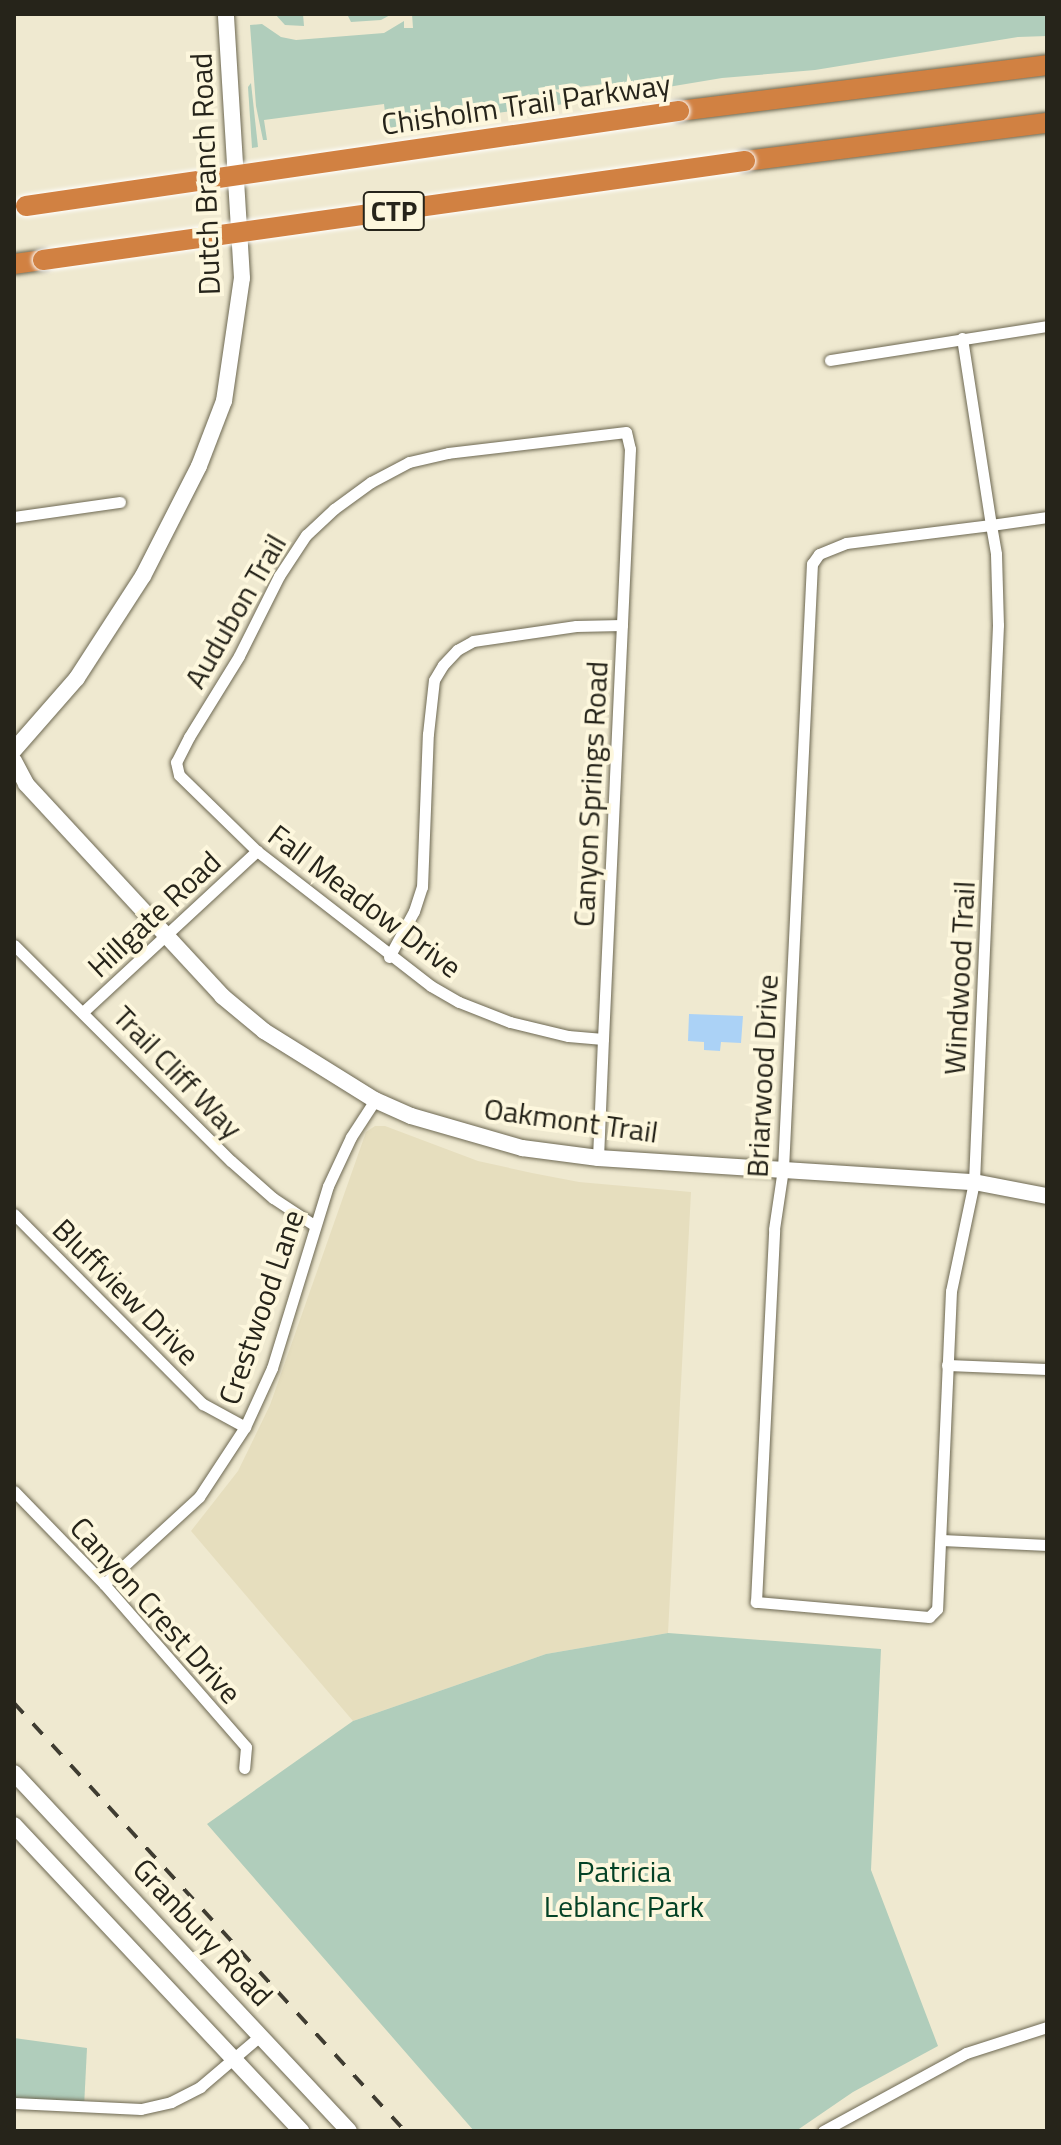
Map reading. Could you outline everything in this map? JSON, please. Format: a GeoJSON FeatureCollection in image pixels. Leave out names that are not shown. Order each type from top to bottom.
{"type":"FeatureCollection","features":[{"type":"Feature","properties":{"kind":"highway","name":"Chisholm Trail Parkway"},"geometry":{"type":"LineString","coordinates":[[20,207],[679,111],[1047,65]]}},
{"type":"Feature","properties":{"kind":"highway","name":"CTP"},"geometry":{"type":"LineString","coordinates":[[14,264],[745,161],[1047,123]]}},
{"type":"Feature","properties":{"kind":"street","name":"Dutch Branch Road"},"geometry":{"type":"LineString","coordinates":[[14,750],[77,678],[143,576],[199,466],[224,401],[242,278],[226,14]]}},
{"type":"Feature","properties":{"kind":"street"},"geometry":{"type":"LineString","coordinates":[[830,360],[1047,326]]}},
{"type":"Feature","properties":{"kind":"street","name":"Windwood Trail"},"geometry":{"type":"LineString","coordinates":[[929,1617],[937,1609],[942,1540],[947,1365],[954,1270],[974,1182],[998,625],[996,554],[962,338]]}},
{"type":"Feature","properties":{"kind":"street","name":"Canyon Springs Road"},"geometry":{"type":"LineString","coordinates":[[598,1158],[630,449],[626,432]]}},
{"type":"Feature","properties":{"kind":"street","name":"Audubon Trail"},"geometry":{"type":"LineString","coordinates":[[176,762],[239,656],[279,576],[306,535],[334,509],[371,482],[409,462],[448,453],[626,432]]}},
{"type":"Feature","properties":{"kind":"street"},"geometry":{"type":"LineString","coordinates":[[14,517],[120,502]]}},
{"type":"Feature","properties":{"kind":"street"},"geometry":{"type":"LineString","coordinates":[[991,525],[1047,517]]}},
{"type":"Feature","properties":{"kind":"street","name":"Briarwood Drive"},"geometry":{"type":"LineString","coordinates":[[929,1617],[756,1602],[774,1229],[783,1169],[810,586],[812,564],[819,554],[846,543],[991,525]]}},
{"type":"Feature","properties":{"kind":"street"},"geometry":{"type":"LineString","coordinates":[[389,957],[414,911],[422,887],[428,734],[434,680],[443,665],[457,650],[473,641],[576,626],[622,625]]}},
{"type":"Feature","properties":{"kind":"street","name":"Oakmont Trail"},"geometry":{"type":"LineString","coordinates":[[14,761],[20,781],[169,936],[222,996],[264,1031],[375,1100],[459,1132],[522,1148],[598,1158],[974,1182],[1047,1196]]}},
{"type":"Feature","properties":{"kind":"street","name":"Fall Meadow Drive"},"geometry":{"type":"LineString","coordinates":[[176,762],[179,775],[257,851],[389,957],[431,986],[483,1012],[543,1031],[603,1039]]}},
{"type":"Feature","properties":{"kind":"street","name":"Hillgate Road"},"geometry":{"type":"LineString","coordinates":[[84,1011],[169,936],[257,851]]}},
{"type":"Feature","properties":{"kind":"street","name":"Trail Cliff Way"},"geometry":{"type":"LineString","coordinates":[[14,945],[239,1168],[273,1198],[314,1225]]}},
{"type":"Feature","properties":{"kind":"street","name":"Crestwood Lane"},"geometry":{"type":"LineString","coordinates":[[104,1584],[199,1497],[245,1427],[272,1368],[314,1225],[351,1137],[375,1100]]}},
{"type":"Feature","properties":{"kind":"street","name":"Bluffview Drive"},"geometry":{"type":"LineString","coordinates":[[14,1214],[203,1404],[245,1427]]}},
{"type":"Feature","properties":{"kind":"street"},"geometry":{"type":"LineString","coordinates":[[947,1365],[1047,1369]]}},
{"type":"Feature","properties":{"kind":"street","name":"Canyon Crest Drive"},"geometry":{"type":"LineString","coordinates":[[14,1491],[104,1584],[246,1747],[244,1768]]}},
{"type":"Feature","properties":{"kind":"street"},"geometry":{"type":"LineString","coordinates":[[942,1540],[1047,1545]]}},
{"type":"Feature","properties":{"kind":"street","name":"Granbury Road"},"geometry":{"type":"LineString","coordinates":[[14,1773],[349,2131]]}},
{"type":"Feature","properties":{"kind":"street"},"geometry":{"type":"LineString","coordinates":[[14,1825],[301,2131]]}},
{"type":"Feature","properties":{"kind":"street"},"geometry":{"type":"LineString","coordinates":[[823,2131],[966,2053],[1047,2027]]}},
{"type":"Feature","properties":{"kind":"street"},"geometry":{"type":"LineString","coordinates":[[14,2103],[141,2109],[171,2102],[200,2087],[261,2035]]}},
{"type":"Feature","properties":{"kind":"shaded area"},"geometry":{"type":"Polygon","coordinates":[[[375,1126],[385,1126],[478,1161],[532,1173],[579,1182],[691,1192],[668,1633],[546,1654],[353,1721],[191,1531],[238,1471],[270,1405],[366,1132],[375,1126]]]}},
{"type":"Feature","properties":{"kind":"green space"},"geometry":{"type":"Polygon","coordinates":[[[275,14],[303,14],[304,26],[285,25],[275,14]]]}},
{"type":"Feature","properties":{"kind":"green space"},"geometry":{"type":"Polygon","coordinates":[[[347,14],[392,14],[381,20],[351,22],[347,14]]]}},
{"type":"Feature","properties":{"kind":"green space"},"geometry":{"type":"Polygon","coordinates":[[[412,14],[1047,14],[1047,36],[1018,37],[815,70],[722,78],[614,96],[612,83],[553,90],[579,102],[387,128],[384,104],[264,120],[267,140],[263,140],[256,106],[250,25],[262,24],[281,37],[296,40],[384,33],[404,21],[404,28],[413,28],[412,14]]]}},
{"type":"Feature","properties":{"kind":"green space"},"geometry":{"type":"Polygon","coordinates":[[[251,83],[258,147],[252,148],[248,87],[251,83]]]}},
{"type":"Feature","properties":{"kind":"green space","name":"Patricia Leblanc Park"},"geometry":{"type":"Polygon","coordinates":[[[668,1633],[881,1649],[871,1870],[938,2046],[853,2092],[796,2131],[474,2131],[207,1824],[353,1721],[546,1654],[668,1633]]]}},
{"type":"Feature","properties":{"kind":"green space"},"geometry":{"type":"Polygon","coordinates":[[[14,2038],[87,2048],[84,2107],[14,2102],[14,2038]]]}},
{"type":"Feature","properties":{"kind":"water"},"geometry":{"type":"Polygon","coordinates":[[[689,1014],[743,1016],[741,1043],[721,1042],[720,1051],[704,1050],[704,1042],[688,1041],[689,1014]]]}},
{"type":"Feature","properties":{"kind":"railway"},"geometry":{"type":"LineString","coordinates":[[14,1703],[405,2131]]}}]}
